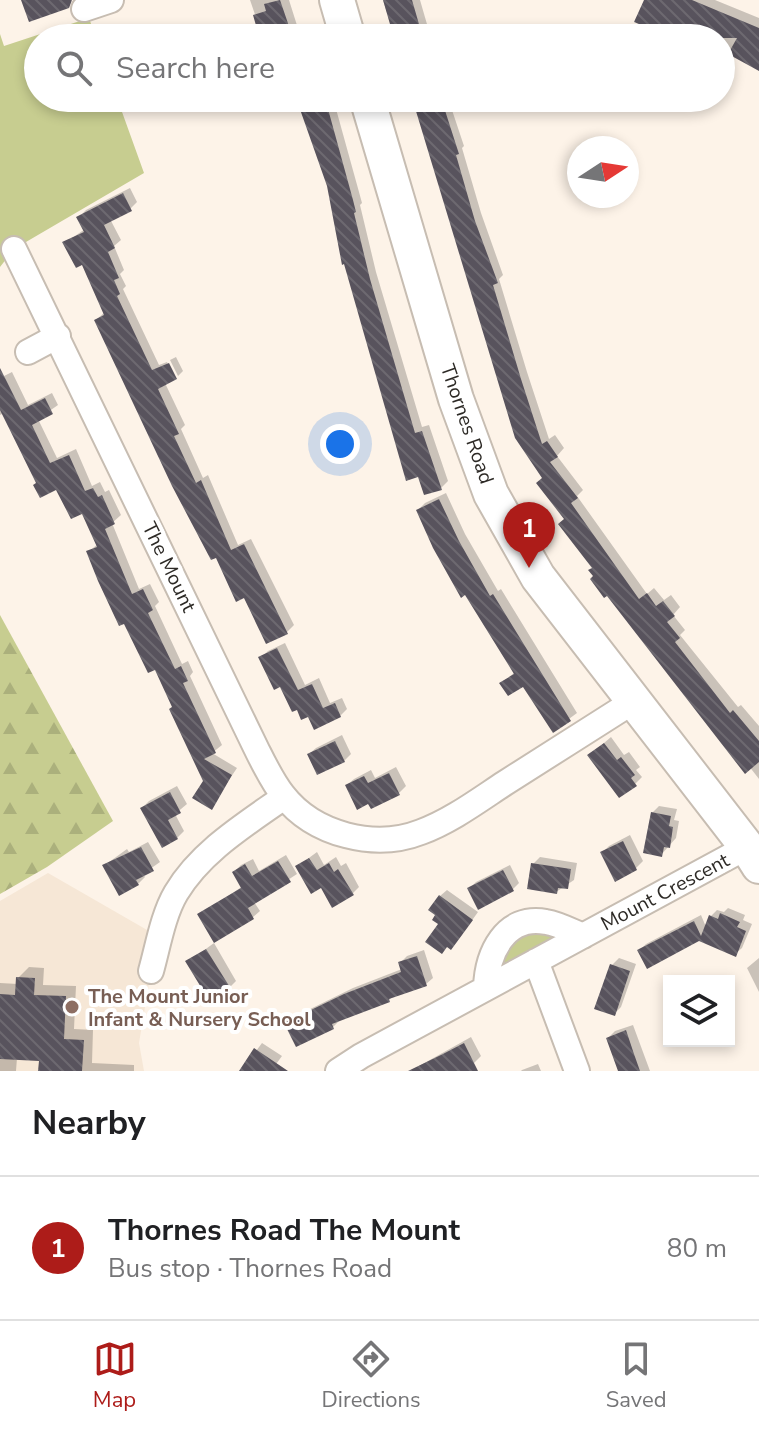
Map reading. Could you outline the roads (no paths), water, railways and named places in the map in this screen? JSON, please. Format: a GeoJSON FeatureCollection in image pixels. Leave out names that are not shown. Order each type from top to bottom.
{"type":"FeatureCollection","features":[{"type":"Feature","properties":{"kind":"street"},"geometry":{"type":"LineString","coordinates":[[84,9],[111,0]]}},
{"type":"Feature","properties":{"kind":"street"},"geometry":{"type":"LineString","coordinates":[[337,0],[344,24]]}},
{"type":"Feature","properties":{"kind":"street","name":"Thornes Road"},"geometry":{"type":"LineString","coordinates":[[371,112],[456,399],[491,494],[538,577],[753,857]]}},
{"type":"Feature","properties":{"kind":"street","name":"The Mount"},"geometry":{"type":"LineString","coordinates":[[14,249],[256,748],[284,797],[300,813],[341,834],[364,839],[404,838],[424,831],[466,808],[634,701]]}},
{"type":"Feature","properties":{"kind":"street"},"geometry":{"type":"LineString","coordinates":[[28,352],[58,336]]}},
{"type":"Feature","properties":{"kind":"street"},"geometry":{"type":"LineString","coordinates":[[151,971],[175,895],[189,874],[231,835],[284,797]]}},
{"type":"Feature","properties":{"kind":"street","name":"Mount Crescent"},"geometry":{"type":"LineString","coordinates":[[338,1071],[583,936],[753,857]]}},
{"type":"Feature","properties":{"kind":"street","name":"Mount Crescent"},"geometry":{"type":"LineString","coordinates":[[486,988],[489,958],[503,935],[516,926],[530,921],[546,922],[583,936]]}},
{"type":"Feature","properties":{"kind":"street"},"geometry":{"type":"LineString","coordinates":[[536,961],[577,1071]]}},
{"type":"Feature","properties":{"kind":"place","name":"Thornes Road The Mount"},"geometry":{"type":"Point","coordinates":[529,568]}},
{"type":"Feature","properties":{"kind":"place","name":"The Mount Junior Infant & Nursery School"},"geometry":{"type":"Point","coordinates":[72,1007]}}]}
